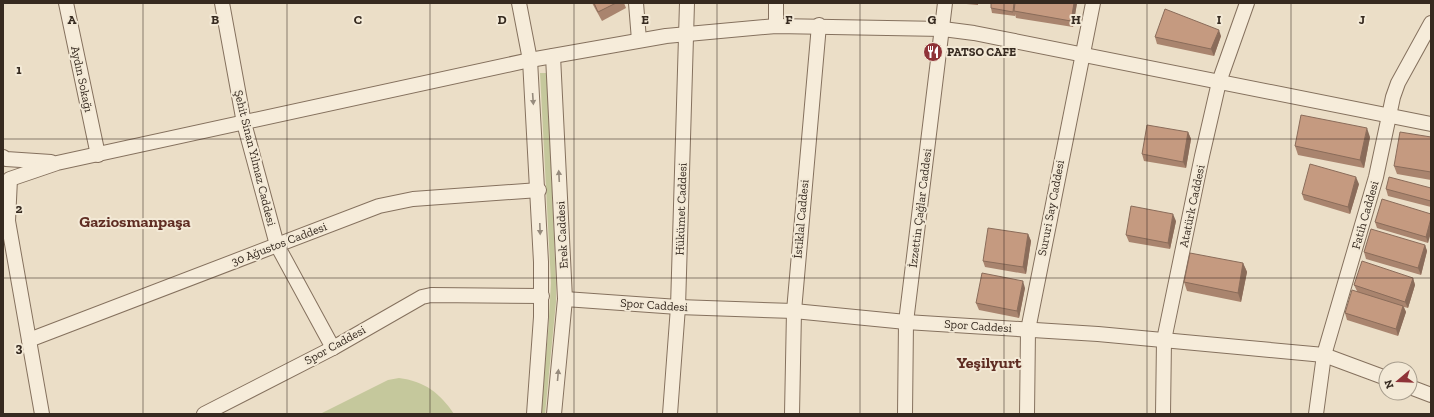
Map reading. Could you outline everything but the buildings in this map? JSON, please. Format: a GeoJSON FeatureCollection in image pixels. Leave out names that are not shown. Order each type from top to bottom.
{"type":"FeatureCollection","features":[{"type":"Feature","properties":{"kind":"street","name":"Aydın Sokağı"},"geometry":{"type":"LineString","coordinates":[[66,3],[98,155]]}},
{"type":"Feature","properties":{"kind":"street","name":"Şehit Sinan Yılmaz Caddesi"},"geometry":{"type":"LineString","coordinates":[[222,3],[244,123],[277,245],[333,348]]}},
{"type":"Feature","properties":{"kind":"street","name":"Erek Caddesi"},"geometry":{"type":"LineString","coordinates":[[519,3],[530,60],[539,190],[542,296],[534,414]]}},
{"type":"Feature","properties":{"kind":"street"},"geometry":{"type":"LineString","coordinates":[[636,3],[639,40]]}},
{"type":"Feature","properties":{"kind":"street","name":"Hükümet Caddesi"},"geometry":{"type":"LineString","coordinates":[[670,414],[678,307],[687,3]]}},
{"type":"Feature","properties":{"kind":"street"},"geometry":{"type":"LineString","coordinates":[[776,3],[776,26]]}},
{"type":"Feature","properties":{"kind":"street","name":"İzzettin Çağlar Caddesi"},"geometry":{"type":"LineString","coordinates":[[906,414],[906,322],[945,3]]}},
{"type":"Feature","properties":{"kind":"street","name":"Sururi Say Caddesi"},"geometry":{"type":"LineString","coordinates":[[1027,414],[1028,330],[1092,3]]}},
{"type":"Feature","properties":{"kind":"street","name":"Atatürk Caddesi"},"geometry":{"type":"LineString","coordinates":[[1163,414],[1164,340],[1219,82],[1247,3]]}},
{"type":"Feature","properties":{"kind":"street","name":"Fatih Caddesi"},"geometry":{"type":"LineString","coordinates":[[1316,414],[1324,355],[1376,177],[1389,115],[1398,83],[1431,23]]}},
{"type":"Feature","properties":{"kind":"street"},"geometry":{"type":"LineString","coordinates":[[7,181],[57,162],[98,155],[530,60],[639,40],[776,26],[819,25],[943,29],[1082,54],[1431,124]]}},
{"type":"Feature","properties":{"kind":"street","name":"İstiklal Caddesi"},"geometry":{"type":"LineString","coordinates":[[792,414],[794,311],[819,25]]}},
{"type":"Feature","properties":{"kind":"street","name":"Erek Caddesi"},"geometry":{"type":"LineString","coordinates":[[553,56],[565,299],[554,414]]}},
{"type":"Feature","properties":{"kind":"street"},"geometry":{"type":"LineString","coordinates":[[4,155],[57,162]]}},
{"type":"Feature","properties":{"kind":"street"},"geometry":{"type":"LineString","coordinates":[[4,155],[12,166],[12,175],[7,181],[5,215],[42,414]]}},
{"type":"Feature","properties":{"kind":"street","name":"30 Ağustos Caddesi"},"geometry":{"type":"LineString","coordinates":[[29,340],[340,220],[395,202],[437,197],[539,190]]}},
{"type":"Feature","properties":{"kind":"street","name":"Spor Caddesi"},"geometry":{"type":"LineString","coordinates":[[204,414],[333,348],[422,297],[431,295],[542,296]]}},
{"type":"Feature","properties":{"kind":"street","name":"Spor Caddesi"},"geometry":{"type":"LineString","coordinates":[[565,299],[678,307],[794,311],[906,322],[1164,340],[1324,355],[1378,375]]}},
{"type":"Feature","properties":{"kind":"street"},"geometry":{"type":"LineString","coordinates":[[1418,390],[1431,395]]}},
{"type":"Feature","properties":{"kind":"green space"},"geometry":{"type":"Polygon","coordinates":[[[540,73],[547,73],[556,283],[556,302],[545,414],[540,414],[548,334],[551,283],[540,73]]]}},
{"type":"Feature","properties":{"kind":"green space"},"geometry":{"type":"Polygon","coordinates":[[[399,378],[416,382],[431,389],[443,400],[454,414],[320,414],[388,380],[399,378]]]}},
{"type":"Feature","properties":{"kind":"place","name":"PATSO CAFE"},"geometry":{"type":"Point","coordinates":[933,52]}},
{"type":"Feature","properties":{"kind":"district","name":"Gaziosmanpaşa"},"geometry":{"type":"Point","coordinates":[135,221]}},
{"type":"Feature","properties":{"kind":"district","name":"Yeşilyurt"},"geometry":{"type":"Point","coordinates":[989,362]}}]}
